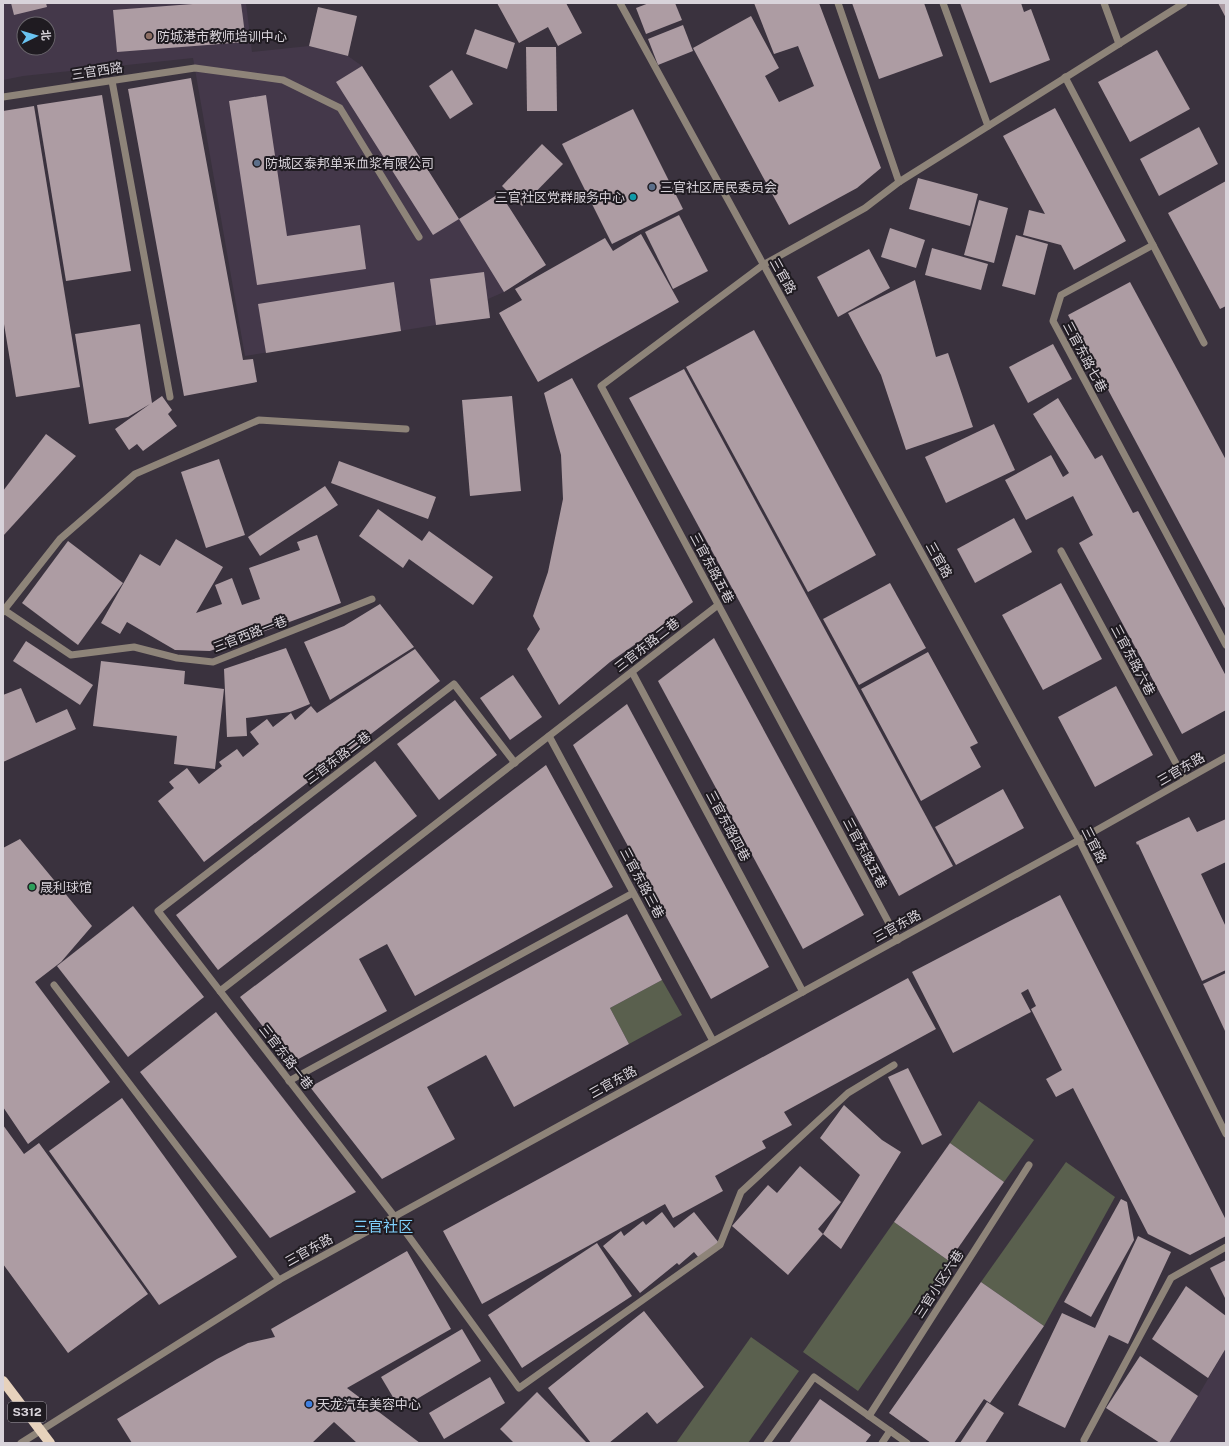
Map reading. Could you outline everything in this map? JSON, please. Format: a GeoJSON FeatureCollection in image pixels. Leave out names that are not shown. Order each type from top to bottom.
{"type":"FeatureCollection","features":[{"type":"Feature","properties":{"kind":"main road","name":"S312"},"geometry":{"type":"LineString","coordinates":[[3,1381],[50,1443]]}},
{"type":"Feature","properties":{"kind":"street","name":"三官路"},"geometry":{"type":"LineString","coordinates":[[620,3],[1079,840],[1226,1134]]}},
{"type":"Feature","properties":{"kind":"street"},"geometry":{"type":"LineString","coordinates":[[838,3],[899,182]]}},
{"type":"Feature","properties":{"kind":"street"},"geometry":{"type":"LineString","coordinates":[[943,3],[988,126]]}},
{"type":"Feature","properties":{"kind":"street"},"geometry":{"type":"LineString","coordinates":[[1104,3],[1119,44]]}},
{"type":"Feature","properties":{"kind":"street"},"geometry":{"type":"LineString","coordinates":[[763,265],[865,208],[899,182],[1184,3]]}},
{"type":"Feature","properties":{"kind":"street","name":"三官西路"},"geometry":{"type":"LineString","coordinates":[[3,97],[195,68],[283,80],[340,108],[419,237]]}},
{"type":"Feature","properties":{"kind":"street"},"geometry":{"type":"LineString","coordinates":[[1065,78],[1204,343]]}},
{"type":"Feature","properties":{"kind":"street"},"geometry":{"type":"LineString","coordinates":[[112,81],[170,397]]}},
{"type":"Feature","properties":{"kind":"street","name":"三官东路七巷"},"geometry":{"type":"LineString","coordinates":[[1153,245],[1061,295],[1053,321],[1226,644]]}},
{"type":"Feature","properties":{"kind":"street","name":"三官东路五巷"},"geometry":{"type":"LineString","coordinates":[[763,265],[601,386],[898,940]]}},
{"type":"Feature","properties":{"kind":"street"},"geometry":{"type":"LineString","coordinates":[[4,611],[60,539],[135,474],[259,420],[406,428]]}},
{"type":"Feature","properties":{"kind":"street","name":"三官东路六巷"},"geometry":{"type":"LineString","coordinates":[[1061,551],[1185,780]]}},
{"type":"Feature","properties":{"kind":"street","name":"三官西路一巷"},"geometry":{"type":"LineString","coordinates":[[4,611],[71,655],[134,647],[177,658],[213,662],[372,599]]}},
{"type":"Feature","properties":{"kind":"street","name":"三官东路二巷"},"geometry":{"type":"LineString","coordinates":[[220,991],[718,605]]}},
{"type":"Feature","properties":{"kind":"street","name":"三官东路四巷"},"geometry":{"type":"LineString","coordinates":[[632,672],[803,992]]}},
{"type":"Feature","properties":{"kind":"street","name":"三官东路二巷"},"geometry":{"type":"LineString","coordinates":[[158,912],[454,684],[515,763]]}},
{"type":"Feature","properties":{"kind":"street","name":"三官东路三巷"},"geometry":{"type":"LineString","coordinates":[[549,736],[713,1041]]}},
{"type":"Feature","properties":{"kind":"street","name":"三官东路"},"geometry":{"type":"LineString","coordinates":[[21,1443],[279,1280],[898,940],[1226,757]]}},
{"type":"Feature","properties":{"kind":"street"},"geometry":{"type":"LineString","coordinates":[[289,1081],[634,893]]}},
{"type":"Feature","properties":{"kind":"street","name":"三官东路一巷"},"geometry":{"type":"LineString","coordinates":[[158,912],[394,1216],[518,1388],[720,1245],[741,1192],[848,1092],[894,1065]]}},
{"type":"Feature","properties":{"kind":"street"},"geometry":{"type":"LineString","coordinates":[[54,985],[279,1280]]}},
{"type":"Feature","properties":{"kind":"street","name":"三官小区六巷"},"geometry":{"type":"LineString","coordinates":[[869,1416],[1029,1165]]}},
{"type":"Feature","properties":{"kind":"street"},"geometry":{"type":"LineString","coordinates":[[1084,1440],[1171,1278],[1226,1247]]}},
{"type":"Feature","properties":{"kind":"street"},"geometry":{"type":"LineString","coordinates":[[767,1443],[814,1377],[907,1443]]}},
{"type":"Feature","properties":{"kind":"street"},"geometry":{"type":"LineString","coordinates":[[882,1443],[890,1431]]}},
{"type":"Feature","properties":{"kind":"shaded area"},"geometry":{"type":"Polygon","coordinates":[[[3,3],[246,3],[252,52],[309,46],[348,56],[362,66],[459,219],[500,193],[546,265],[504,292],[488,299],[490,318],[436,325],[245,356],[193,58],[23,76],[3,80],[3,3]]]}},
{"type":"Feature","properties":{"kind":"shaded area"},"geometry":{"type":"Polygon","coordinates":[[[1226,1348],[1226,1443],[1169,1443],[1198,1396],[1226,1348]]]}},
{"type":"Feature","properties":{"kind":"green space"},"geometry":{"type":"Polygon","coordinates":[[[662,980],[682,1015],[629,1044],[610,1008],[662,980]]]}},
{"type":"Feature","properties":{"kind":"green space"},"geometry":{"type":"Polygon","coordinates":[[[979,1101],[1034,1140],[1004,1182],[950,1143],[979,1101]]]}},
{"type":"Feature","properties":{"kind":"green space"},"geometry":{"type":"Polygon","coordinates":[[[1066,1162],[1115,1197],[1044,1326],[981,1282],[1066,1162]]]}},
{"type":"Feature","properties":{"kind":"green space"},"geometry":{"type":"Polygon","coordinates":[[[894,1222],[949,1261],[858,1391],[803,1352],[894,1222]]]}},
{"type":"Feature","properties":{"kind":"green space"},"geometry":{"type":"Polygon","coordinates":[[[751,1337],[799,1371],[748,1443],[676,1443],[751,1337]]]}},
{"type":"Feature","properties":{"kind":"building"},"geometry":{"type":"Polygon","coordinates":[[[11,3],[46,3],[47,7],[14,15],[11,3]]]}},
{"type":"Feature","properties":{"kind":"building"},"geometry":{"type":"Polygon","coordinates":[[[206,3],[241,3],[246,42],[117,52],[113,10],[206,3]]]}},
{"type":"Feature","properties":{"kind":"building"},"geometry":{"type":"Polygon","coordinates":[[[497,3],[566,3],[582,33],[558,46],[548,27],[519,43],[497,3]]]}},
{"type":"Feature","properties":{"kind":"building"},"geometry":{"type":"Polygon","coordinates":[[[649,3],[675,3],[682,20],[646,34],[636,8],[649,3]]]}},
{"type":"Feature","properties":{"kind":"building"},"geometry":{"type":"Polygon","coordinates":[[[754,3],[819,3],[881,168],[857,188],[789,225],[693,48],[751,16],[779,68],[765,76],[779,102],[814,86],[798,46],[774,54],[754,3]]]}},
{"type":"Feature","properties":{"kind":"building"},"geometry":{"type":"Polygon","coordinates":[[[852,3],[924,3],[943,56],[879,79],[852,3]]]}},
{"type":"Feature","properties":{"kind":"building"},"geometry":{"type":"Polygon","coordinates":[[[960,3],[1021,3],[1024,12],[1031,9],[1050,60],[990,83],[960,3]]]}},
{"type":"Feature","properties":{"kind":"building"},"geometry":{"type":"Polygon","coordinates":[[[1218,3],[1226,3],[1226,18],[1218,3]]]}},
{"type":"Feature","properties":{"kind":"building"},"geometry":{"type":"Polygon","coordinates":[[[318,7],[357,16],[348,56],[309,46],[318,7]]]}},
{"type":"Feature","properties":{"kind":"building"},"geometry":{"type":"Polygon","coordinates":[[[683,25],[693,51],[658,65],[648,39],[683,25]]]}},
{"type":"Feature","properties":{"kind":"building"},"geometry":{"type":"Polygon","coordinates":[[[475,29],[515,43],[507,69],[466,54],[475,29]]]}},
{"type":"Feature","properties":{"kind":"building"},"geometry":{"type":"Polygon","coordinates":[[[526,47],[556,47],[557,111],[527,111],[526,47]]]}},
{"type":"Feature","properties":{"kind":"building"},"geometry":{"type":"Polygon","coordinates":[[[1157,50],[1190,109],[1130,142],[1098,82],[1157,50]]]}},
{"type":"Feature","properties":{"kind":"building"},"geometry":{"type":"Polygon","coordinates":[[[362,66],[459,219],[433,235],[336,82],[362,66]]]}},
{"type":"Feature","properties":{"kind":"building"},"geometry":{"type":"Polygon","coordinates":[[[452,70],[473,104],[450,119],[429,86],[452,70]]]}},
{"type":"Feature","properties":{"kind":"building"},"geometry":{"type":"Polygon","coordinates":[[[191,78],[243,360],[253,359],[257,382],[184,396],[128,89],[191,78]]]}},
{"type":"Feature","properties":{"kind":"building"},"geometry":{"type":"Polygon","coordinates":[[[102,95],[131,271],[66,281],[37,105],[102,95]]]}},
{"type":"Feature","properties":{"kind":"building","name":"防城区泰邦单采血浆有限公司"},"geometry":{"type":"Polygon","coordinates":[[[266,95],[287,236],[360,225],[366,269],[257,285],[229,101],[266,95]]]}},
{"type":"Feature","properties":{"kind":"building"},"geometry":{"type":"Polygon","coordinates":[[[34,106],[80,387],[16,397],[3,318],[3,111],[34,106]]]}},
{"type":"Feature","properties":{"kind":"building"},"geometry":{"type":"Polygon","coordinates":[[[1055,108],[1126,241],[1074,270],[1061,245],[1023,235],[1029,210],[1045,214],[1003,136],[1055,108]]]}},
{"type":"Feature","properties":{"kind":"building"},"geometry":{"type":"Polygon","coordinates":[[[633,109],[683,209],[612,244],[562,144],[633,109]]]}},
{"type":"Feature","properties":{"kind":"building"},"geometry":{"type":"Polygon","coordinates":[[[1199,127],[1218,164],[1159,196],[1140,159],[1199,127]]]}},
{"type":"Feature","properties":{"kind":"building"},"geometry":{"type":"Polygon","coordinates":[[[542,144],[563,164],[522,206],[502,186],[542,144]]]}},
{"type":"Feature","properties":{"kind":"building"},"geometry":{"type":"Polygon","coordinates":[[[918,178],[978,194],[970,226],[909,209],[918,178]]]}},
{"type":"Feature","properties":{"kind":"building"},"geometry":{"type":"Polygon","coordinates":[[[1226,181],[1226,306],[1220,309],[1168,213],[1226,181]]]}},
{"type":"Feature","properties":{"kind":"building"},"geometry":{"type":"Polygon","coordinates":[[[500,193],[546,265],[504,292],[459,219],[500,193]]]}},
{"type":"Feature","properties":{"kind":"building"},"geometry":{"type":"Polygon","coordinates":[[[979,200],[1008,208],[994,263],[964,255],[979,200]]]}},
{"type":"Feature","properties":{"kind":"building"},"geometry":{"type":"Polygon","coordinates":[[[679,215],[708,271],[673,289],[645,232],[679,215]]]}},
{"type":"Feature","properties":{"kind":"building"},"geometry":{"type":"Polygon","coordinates":[[[890,228],[925,240],[916,268],[881,257],[890,228]]]}},
{"type":"Feature","properties":{"kind":"building"},"geometry":{"type":"Polygon","coordinates":[[[641,234],[679,302],[538,382],[499,313],[522,300],[515,289],[605,238],[613,251],[641,234]]]}},
{"type":"Feature","properties":{"kind":"building"},"geometry":{"type":"Polygon","coordinates":[[[1016,235],[1048,244],[1035,295],[1002,286],[1016,235]]]}},
{"type":"Feature","properties":{"kind":"building"},"geometry":{"type":"Polygon","coordinates":[[[932,248],[988,264],[981,290],[925,275],[932,248]]]}},
{"type":"Feature","properties":{"kind":"building"},"geometry":{"type":"Polygon","coordinates":[[[869,249],[890,288],[838,317],[817,277],[869,249]]]}},
{"type":"Feature","properties":{"kind":"building"},"geometry":{"type":"Polygon","coordinates":[[[484,272],[490,318],[436,325],[430,279],[484,272]]]}},
{"type":"Feature","properties":{"kind":"building"},"geometry":{"type":"Polygon","coordinates":[[[915,280],[936,357],[948,353],[973,427],[906,450],[881,375],[848,313],[915,280]]]}},
{"type":"Feature","properties":{"kind":"building"},"geometry":{"type":"Polygon","coordinates":[[[394,282],[401,331],[266,353],[258,304],[394,282]]]}},
{"type":"Feature","properties":{"kind":"building"},"geometry":{"type":"Polygon","coordinates":[[[1130,282],[1226,460],[1226,610],[1068,315],[1130,282]]]}},
{"type":"Feature","properties":{"kind":"building"},"geometry":{"type":"Polygon","coordinates":[[[140,324],[152,403],[162,396],[172,410],[168,414],[177,426],[143,451],[137,444],[129,450],[115,429],[150,404],[128,417],[89,424],[75,334],[140,324]]]}},
{"type":"Feature","properties":{"kind":"building"},"geometry":{"type":"Polygon","coordinates":[[[754,330],[876,555],[808,592],[686,367],[754,330]]]}},
{"type":"Feature","properties":{"kind":"building"},"geometry":{"type":"Polygon","coordinates":[[[1053,344],[1072,379],[1028,403],[1009,367],[1053,344]]]}},
{"type":"Feature","properties":{"kind":"building"},"geometry":{"type":"Polygon","coordinates":[[[684,369],[953,866],[899,896],[629,398],[684,369]]]}},
{"type":"Feature","properties":{"kind":"building"},"geometry":{"type":"Polygon","coordinates":[[[572,378],[693,602],[610,662],[559,705],[527,649],[540,629],[533,616],[548,572],[563,499],[561,455],[544,393],[572,378]]]}},
{"type":"Feature","properties":{"kind":"building"},"geometry":{"type":"Polygon","coordinates":[[[512,396],[521,491],[470,496],[462,400],[512,396]]]}},
{"type":"Feature","properties":{"kind":"building"},"geometry":{"type":"Polygon","coordinates":[[[1058,398],[1095,459],[1102,455],[1133,513],[1138,511],[1226,676],[1226,710],[1182,734],[1079,543],[1093,535],[1073,496],[1026,520],[1005,480],[1051,455],[1063,477],[1069,473],[1033,414],[1058,398]]]}},
{"type":"Feature","properties":{"kind":"building"},"geometry":{"type":"Polygon","coordinates":[[[994,424],[1015,470],[946,503],[925,457],[994,424]]]}},
{"type":"Feature","properties":{"kind":"building"},"geometry":{"type":"Polygon","coordinates":[[[46,434],[76,456],[3,536],[3,491],[46,434]]]}},
{"type":"Feature","properties":{"kind":"building"},"geometry":{"type":"Polygon","coordinates":[[[219,459],[245,535],[206,548],[181,472],[219,459]]]}},
{"type":"Feature","properties":{"kind":"building"},"geometry":{"type":"Polygon","coordinates":[[[339,461],[436,497],[428,519],[331,483],[339,461]]]}},
{"type":"Feature","properties":{"kind":"building"},"geometry":{"type":"Polygon","coordinates":[[[325,486],[338,505],[260,556],[248,537],[325,486]]]}},
{"type":"Feature","properties":{"kind":"building"},"geometry":{"type":"Polygon","coordinates":[[[378,509],[422,541],[429,531],[493,577],[473,605],[409,559],[403,568],[359,536],[378,509]]]}},
{"type":"Feature","properties":{"kind":"building"},"geometry":{"type":"Polygon","coordinates":[[[1014,518],[1032,552],[975,583],[957,549],[1014,518]]]}},
{"type":"Feature","properties":{"kind":"building"},"geometry":{"type":"Polygon","coordinates":[[[317,535],[341,603],[210,651],[175,650],[127,622],[120,634],[101,623],[140,554],[160,566],[176,539],[223,567],[196,613],[222,604],[215,585],[232,578],[242,605],[260,599],[249,568],[300,550],[297,542],[317,535]]]}},
{"type":"Feature","properties":{"kind":"building"},"geometry":{"type":"Polygon","coordinates":[[[68,541],[123,583],[78,645],[22,603],[68,541]]]}},
{"type":"Feature","properties":{"kind":"building"},"geometry":{"type":"Polygon","coordinates":[[[890,583],[926,648],[859,685],[823,619],[890,583]]]}},
{"type":"Feature","properties":{"kind":"building"},"geometry":{"type":"Polygon","coordinates":[[[1061,583],[1102,659],[1043,690],[1002,615],[1061,583]]]}},
{"type":"Feature","properties":{"kind":"building"},"geometry":{"type":"Polygon","coordinates":[[[380,604],[414,647],[330,700],[304,642],[344,626],[380,604]]]}},
{"type":"Feature","properties":{"kind":"building"},"geometry":{"type":"Polygon","coordinates":[[[714,638],[864,915],[803,949],[658,681],[714,638]]]}},
{"type":"Feature","properties":{"kind":"building"},"geometry":{"type":"Polygon","coordinates":[[[26,641],[93,685],[80,705],[13,661],[26,641]]]}},
{"type":"Feature","properties":{"kind":"building"},"geometry":{"type":"Polygon","coordinates":[[[286,648],[310,704],[290,712],[246,718],[247,736],[227,737],[224,669],[286,648]]]}},
{"type":"Feature","properties":{"kind":"building"},"geometry":{"type":"Polygon","coordinates":[[[415,649],[440,681],[204,862],[158,801],[174,788],[169,782],[187,768],[199,784],[222,766],[219,762],[237,749],[243,757],[259,744],[250,732],[267,719],[273,727],[291,713],[295,720],[311,706],[317,713],[415,649]]]}},
{"type":"Feature","properties":{"kind":"building"},"geometry":{"type":"Polygon","coordinates":[[[928,652],[978,743],[970,747],[981,767],[921,801],[861,689],[928,652]]]}},
{"type":"Feature","properties":{"kind":"building"},"geometry":{"type":"Polygon","coordinates":[[[101,661],[185,671],[184,684],[224,689],[215,769],[174,764],[177,736],[93,726],[101,661]]]}},
{"type":"Feature","properties":{"kind":"building"},"geometry":{"type":"Polygon","coordinates":[[[513,675],[542,717],[510,740],[480,698],[513,675]]]}},
{"type":"Feature","properties":{"kind":"building"},"geometry":{"type":"Polygon","coordinates":[[[1116,686],[1153,755],[1095,787],[1058,717],[1116,686]]]}},
{"type":"Feature","properties":{"kind":"building"},"geometry":{"type":"Polygon","coordinates":[[[21,688],[36,723],[67,709],[76,729],[3,762],[3,695],[21,688]]]}},
{"type":"Feature","properties":{"kind":"building"},"geometry":{"type":"Polygon","coordinates":[[[455,700],[497,755],[439,800],[397,744],[455,700]]]}},
{"type":"Feature","properties":{"kind":"building"},"geometry":{"type":"Polygon","coordinates":[[[627,704],[769,967],[711,999],[573,745],[627,704]]]}},
{"type":"Feature","properties":{"kind":"building"},"geometry":{"type":"Polygon","coordinates":[[[375,761],[417,816],[218,970],[176,915],[375,761]]]}},
{"type":"Feature","properties":{"kind":"building"},"geometry":{"type":"Polygon","coordinates":[[[546,765],[613,887],[415,996],[387,944],[359,959],[387,1011],[291,1063],[240,997],[546,765]]]}},
{"type":"Feature","properties":{"kind":"building"},"geometry":{"type":"Polygon","coordinates":[[[1003,789],[1024,828],[956,865],[935,827],[1003,789]]]}},
{"type":"Feature","properties":{"kind":"building"},"geometry":{"type":"Polygon","coordinates":[[[1189,817],[1197,832],[1226,819],[1226,862],[1201,874],[1226,927],[1226,970],[1202,981],[1136,842],[1189,817]]]}},
{"type":"Feature","properties":{"kind":"building"},"geometry":{"type":"Polygon","coordinates":[[[20,839],[92,926],[61,962],[35,982],[110,1082],[28,1144],[3,1107],[3,848],[20,839]]]}},
{"type":"Feature","properties":{"kind":"building"},"geometry":{"type":"Polygon","coordinates":[[[1060,895],[1226,1220],[1226,1236],[1190,1255],[1148,1234],[1073,1088],[1056,1097],[1046,1079],[1062,1070],[1031,1009],[1036,1006],[1028,989],[1021,993],[1031,1012],[953,1053],[912,972],[1060,895]]]}},
{"type":"Feature","properties":{"kind":"building"},"geometry":{"type":"Polygon","coordinates":[[[133,906],[204,997],[128,1057],[57,966],[133,906]]]}},
{"type":"Feature","properties":{"kind":"building"},"geometry":{"type":"Polygon","coordinates":[[[627,914],[662,980],[610,1008],[629,1044],[514,1107],[486,1055],[427,1087],[455,1139],[382,1179],[310,1087],[627,914]]]}},
{"type":"Feature","properties":{"kind":"building"},"geometry":{"type":"Polygon","coordinates":[[[1226,973],[1226,1033],[1203,984],[1226,973]]]}},
{"type":"Feature","properties":{"kind":"building"},"geometry":{"type":"Polygon","coordinates":[[[908,978],[936,1029],[784,1112],[792,1125],[762,1141],[766,1148],[715,1176],[723,1191],[673,1218],[665,1204],[482,1304],[443,1231],[908,978]]]}},
{"type":"Feature","properties":{"kind":"building"},"geometry":{"type":"Polygon","coordinates":[[[216,1012],[356,1192],[270,1238],[140,1072],[216,1012]]]}},
{"type":"Feature","properties":{"kind":"building"},"geometry":{"type":"Polygon","coordinates":[[[908,1068],[942,1135],[922,1145],[888,1077],[908,1068]]]}},
{"type":"Feature","properties":{"kind":"building"},"geometry":{"type":"Polygon","coordinates":[[[122,1098],[237,1257],[159,1305],[49,1151],[122,1098]]]}},
{"type":"Feature","properties":{"kind":"building"},"geometry":{"type":"Polygon","coordinates":[[[844,1105],[882,1140],[901,1152],[841,1249],[823,1234],[860,1175],[820,1138],[844,1105]]]}},
{"type":"Feature","properties":{"kind":"building"},"geometry":{"type":"Polygon","coordinates":[[[3,1125],[24,1154],[39,1143],[148,1294],[68,1353],[3,1264],[3,1125]]]}},
{"type":"Feature","properties":{"kind":"building"},"geometry":{"type":"Polygon","coordinates":[[[950,1143],[1004,1182],[949,1261],[894,1222],[950,1143]]]}},
{"type":"Feature","properties":{"kind":"building"},"geometry":{"type":"Polygon","coordinates":[[[800,1166],[841,1202],[818,1229],[823,1234],[788,1275],[732,1226],[768,1185],[777,1193],[800,1166]]]}},
{"type":"Feature","properties":{"kind":"building"},"geometry":{"type":"Polygon","coordinates":[[[1121,1199],[1127,1202],[1134,1240],[1091,1317],[1064,1302],[1121,1199]]]}},
{"type":"Feature","properties":{"kind":"building"},"geometry":{"type":"Polygon","coordinates":[[[662,1212],[674,1228],[694,1212],[719,1243],[699,1258],[694,1252],[679,1265],[677,1263],[640,1293],[603,1246],[621,1231],[624,1236],[643,1221],[646,1225],[662,1212]]]}},
{"type":"Feature","properties":{"kind":"building"},"geometry":{"type":"Polygon","coordinates":[[[1138,1236],[1171,1252],[1128,1344],[1109,1335],[1065,1428],[1018,1405],[1062,1313],[1095,1328],[1138,1236]]]}},
{"type":"Feature","properties":{"kind":"building"},"geometry":{"type":"Polygon","coordinates":[[[597,1243],[632,1296],[522,1368],[488,1315],[597,1243]]]}},
{"type":"Feature","properties":{"kind":"building"},"geometry":{"type":"Polygon","coordinates":[[[407,1251],[451,1329],[347,1388],[420,1443],[357,1443],[334,1422],[312,1443],[132,1443],[117,1419],[217,1359],[248,1343],[275,1337],[271,1329],[407,1251]]]}},
{"type":"Feature","properties":{"kind":"building"},"geometry":{"type":"Polygon","coordinates":[[[1226,1260],[1226,1300],[1210,1268],[1226,1260]]]}},
{"type":"Feature","properties":{"kind":"building"},"geometry":{"type":"Polygon","coordinates":[[[981,1282],[1044,1326],[990,1403],[984,1399],[954,1443],[931,1443],[889,1413],[981,1282]]]}},
{"type":"Feature","properties":{"kind":"building"},"geometry":{"type":"Polygon","coordinates":[[[1186,1286],[1226,1316],[1226,1348],[1208,1378],[1152,1339],[1186,1286]]]}},
{"type":"Feature","properties":{"kind":"building"},"geometry":{"type":"Polygon","coordinates":[[[644,1311],[704,1387],[657,1424],[647,1412],[609,1443],[591,1443],[548,1388],[644,1311]]]}},
{"type":"Feature","properties":{"kind":"building"},"geometry":{"type":"Polygon","coordinates":[[[462,1329],[481,1361],[400,1409],[381,1377],[462,1329]]]}},
{"type":"Feature","properties":{"kind":"building"},"geometry":{"type":"Polygon","coordinates":[[[1140,1356],[1198,1396],[1169,1443],[1160,1443],[1106,1408],[1140,1356]]]}},
{"type":"Feature","properties":{"kind":"building"},"geometry":{"type":"Polygon","coordinates":[[[490,1377],[505,1403],[444,1439],[429,1413],[490,1377]]]}},
{"type":"Feature","properties":{"kind":"building"},"geometry":{"type":"Polygon","coordinates":[[[537,1392],[587,1443],[514,1443],[500,1429],[537,1392]]]}},
{"type":"Feature","properties":{"kind":"building"},"geometry":{"type":"Polygon","coordinates":[[[820,1399],[871,1435],[865,1443],[789,1443],[820,1399]]]}},
{"type":"Feature","properties":{"kind":"building"},"geometry":{"type":"Polygon","coordinates":[[[987,1402],[1004,1413],[985,1443],[960,1443],[987,1402]]]}},
{"type":"Feature","properties":{"kind":"place","name":"防城港市教师培训中心"},"geometry":{"type":"Point","coordinates":[149,36]}},
{"type":"Feature","properties":{"kind":"place","name":"防城区泰邦单采血浆有限公司"},"geometry":{"type":"Point","coordinates":[257,163]}},
{"type":"Feature","properties":{"kind":"place","name":"三官社区居民委员会"},"geometry":{"type":"Point","coordinates":[652,187]}},
{"type":"Feature","properties":{"kind":"place","name":"三官社区党群服务中心"},"geometry":{"type":"Point","coordinates":[633,197]}},
{"type":"Feature","properties":{"kind":"place","name":"晟利球馆"},"geometry":{"type":"Point","coordinates":[32,887]}},
{"type":"Feature","properties":{"kind":"place","name":"天龙汽车美容中心"},"geometry":{"type":"Point","coordinates":[309,1404]}},
{"type":"Feature","properties":{"kind":"district","name":"三官社区"},"geometry":{"type":"Point","coordinates":[383,1226]}}]}
